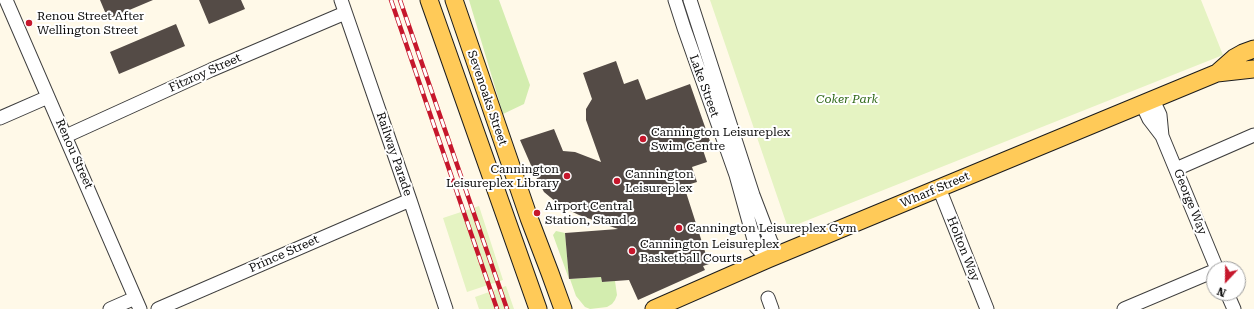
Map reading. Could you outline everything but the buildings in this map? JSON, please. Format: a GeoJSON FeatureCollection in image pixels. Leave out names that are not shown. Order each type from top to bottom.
{"type":"FeatureCollection","features":[{"type":"Feature","properties":{"kind":"main road","name":"Sevenoaks Street"},"geometry":{"type":"LineString","coordinates":[[429,0],[538,309]]}},
{"type":"Feature","properties":{"kind":"main road","name":"Sevenoaks Street"},"geometry":{"type":"LineString","coordinates":[[454,0],[529,218],[563,309]]}},
{"type":"Feature","properties":{"kind":"main road","name":"Wharf Street"},"geometry":{"type":"LineString","coordinates":[[1217,73],[1234,58],[1254,49]]}},
{"type":"Feature","properties":{"kind":"main road","name":"Wharf Street"},"geometry":{"type":"LineString","coordinates":[[654,309],[773,257],[1217,73],[1254,69]]}},
{"type":"Feature","properties":{"kind":"street","name":"Renou Street"},"geometry":{"type":"LineString","coordinates":[[6,0],[138,304]]}},
{"type":"Feature","properties":{"kind":"street","name":"Railway Parade"},"geometry":{"type":"LineString","coordinates":[[341,0],[446,309]]}},
{"type":"Feature","properties":{"kind":"street","name":"Lake Street"},"geometry":{"type":"LineString","coordinates":[[675,0],[736,175],[756,247],[773,257]]}},
{"type":"Feature","properties":{"kind":"street","name":"Lake Street"},"geometry":{"type":"LineString","coordinates":[[690,0],[753,195],[771,242],[773,257]]}},
{"type":"Feature","properties":{"kind":"street","name":"Fitzroy Street"},"geometry":{"type":"LineString","coordinates":[[66,136],[211,70],[345,13]]}},
{"type":"Feature","properties":{"kind":"street"},"geometry":{"type":"LineString","coordinates":[[0,118],[48,97]]}},
{"type":"Feature","properties":{"kind":"street","name":"George Way"},"geometry":{"type":"LineString","coordinates":[[1148,102],[1160,115],[1162,136],[1214,261]]}},
{"type":"Feature","properties":{"kind":"street"},"geometry":{"type":"LineString","coordinates":[[1176,169],[1254,136]]}},
{"type":"Feature","properties":{"kind":"street","name":"Holton Way"},"geometry":{"type":"LineString","coordinates":[[939,188],[987,309]]}},
{"type":"Feature","properties":{"kind":"street","name":"Prince Street"},"geometry":{"type":"LineString","coordinates":[[158,309],[410,200]]}},
{"type":"Feature","properties":{"kind":"street"},"geometry":{"type":"LineString","coordinates":[[1124,309],[1206,274]]}},
{"type":"Feature","properties":{"kind":"street"},"geometry":{"type":"LineString","coordinates":[[110,309],[138,304]]}},
{"type":"Feature","properties":{"kind":"green space"},"geometry":{"type":"Polygon","coordinates":[[[469,0],[499,0],[530,85],[524,104],[503,114],[469,0]]]}},
{"type":"Feature","properties":{"kind":"green space","name":"Coker Park"},"geometry":{"type":"Polygon","coordinates":[[[710,0],[1201,0],[1223,55],[788,228],[710,0]]]}},
{"type":"Feature","properties":{"kind":"green space"},"geometry":{"type":"Polygon","coordinates":[[[479,206],[503,280],[467,292],[443,218],[479,206]]]}},
{"type":"Feature","properties":{"kind":"green space"},"geometry":{"type":"Polygon","coordinates":[[[556,231],[565,233],[569,279],[553,235],[556,231]]]}},
{"type":"Feature","properties":{"kind":"green space"},"geometry":{"type":"Polygon","coordinates":[[[601,277],[602,282],[615,281],[617,295],[615,300],[607,307],[590,309],[585,307],[576,296],[570,279],[601,277]]]}},
{"type":"Feature","properties":{"kind":"green space"},"geometry":{"type":"Polygon","coordinates":[[[506,286],[514,309],[479,309],[475,297],[506,286]]]}},
{"type":"Feature","properties":{"kind":"railway"},"geometry":{"type":"LineString","coordinates":[[391,0],[497,309]]}},
{"type":"Feature","properties":{"kind":"railway"},"geometry":{"type":"LineString","coordinates":[[400,0],[507,309]]}},
{"type":"Feature","properties":{"kind":"place","name":"Renou Street After Wellington Street"},"geometry":{"type":"Point","coordinates":[29,23]}},
{"type":"Feature","properties":{"kind":"place","name":"Cannington Leisureplex Swim Centre"},"geometry":{"type":"Point","coordinates":[643,139]}},
{"type":"Feature","properties":{"kind":"place","name":"Cannington Leisureplex Library"},"geometry":{"type":"Point","coordinates":[567,176]}},
{"type":"Feature","properties":{"kind":"place","name":"Cannington Leisureplex"},"geometry":{"type":"Point","coordinates":[617,181]}},
{"type":"Feature","properties":{"kind":"place","name":"Airport Central Station, Stand 2"},"geometry":{"type":"Point","coordinates":[537,213]}},
{"type":"Feature","properties":{"kind":"place","name":"Cannington Leisureplex Gym"},"geometry":{"type":"Point","coordinates":[679,228]}},
{"type":"Feature","properties":{"kind":"place","name":"Cannington Leisureplex Basketball Courts"},"geometry":{"type":"Point","coordinates":[632,251]}}]}
